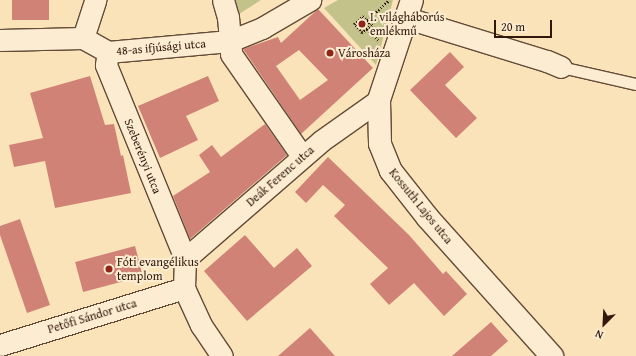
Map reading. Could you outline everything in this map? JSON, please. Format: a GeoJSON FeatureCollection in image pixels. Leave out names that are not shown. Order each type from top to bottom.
{"type":"FeatureCollection","features":[{"type":"Feature","properties":{"kind":"main road","name":"Kossuth Lajos utca"},"geometry":{"type":"LineString","coordinates":[[409,9],[379,100],[380,144],[391,171],[428,218],[552,356]]}},
{"type":"Feature","properties":{"kind":"street"},"geometry":{"type":"LineString","coordinates":[[0,40],[84,38],[95,0]]}},
{"type":"Feature","properties":{"kind":"street"},"geometry":{"type":"LineString","coordinates":[[223,0],[228,17],[231,54],[302,156]]}},
{"type":"Feature","properties":{"kind":"street","name":"48-as ifjúsági utca"},"geometry":{"type":"LineString","coordinates":[[84,38],[108,52],[230,41],[262,28],[310,0]]}},
{"type":"Feature","properties":{"kind":"street"},"geometry":{"type":"LineString","coordinates":[[409,9],[561,67]]}},
{"type":"Feature","properties":{"kind":"street","name":"Szeberényi utca"},"geometry":{"type":"LineString","coordinates":[[108,52],[106,64],[184,258]]}},
{"type":"Feature","properties":{"kind":"street","name":"Deák Ferenc utca"},"geometry":{"type":"LineString","coordinates":[[184,258],[321,140],[379,100]]}},
{"type":"Feature","properties":{"kind":"street"},"geometry":{"type":"LineString","coordinates":[[184,258],[184,288],[201,325],[222,356]]}},
{"type":"Feature","properties":{"kind":"street","name":"Petőfi Sándor utca"},"geometry":{"type":"LineString","coordinates":[[0,344],[184,288]]}},
{"type":"Feature","properties":{"kind":"lane"},"geometry":{"type":"LineString","coordinates":[[561,67],[636,84]]}},
{"type":"Feature","properties":{"kind":"path"},"geometry":{"type":"LineString","coordinates":[[368,20],[390,0]]}},
{"type":"Feature","properties":{"kind":"path"},"geometry":{"type":"LineString","coordinates":[[363,16],[372,25],[367,29],[362,34],[354,24],[363,16]]}},
{"type":"Feature","properties":{"kind":"path"},"geometry":{"type":"LineString","coordinates":[[367,29],[383,46]]}},
{"type":"Feature","properties":{"kind":"shaded area"},"geometry":{"type":"Polygon","coordinates":[[[235,0],[261,0],[239,14],[235,0]]]}},
{"type":"Feature","properties":{"kind":"shaded area"},"geometry":{"type":"Polygon","coordinates":[[[338,0],[393,0],[376,65],[324,8],[338,0]]]}},
{"type":"Feature","properties":{"kind":"building"},"geometry":{"type":"Polygon","coordinates":[[[12,0],[49,0],[49,20],[12,20],[12,0]]]}},
{"type":"Feature","properties":{"kind":"building"},"geometry":{"type":"Polygon","coordinates":[[[318,9],[373,68],[301,134],[243,49],[278,37],[281,43],[318,9]],[[299,50],[276,66],[300,100],[328,80],[299,50]]]}},
{"type":"Feature","properties":{"kind":"building"},"geometry":{"type":"Polygon","coordinates":[[[450,52],[464,67],[445,85],[477,118],[456,138],[410,90],[450,52]]]}},
{"type":"Feature","properties":{"kind":"building"},"geometry":{"type":"Polygon","coordinates":[[[90,76],[105,125],[114,124],[121,156],[123,155],[131,193],[55,208],[45,161],[14,167],[9,145],[43,138],[30,93],[90,76]]]}},
{"type":"Feature","properties":{"kind":"building"},"geometry":{"type":"Polygon","coordinates":[[[208,76],[219,101],[186,116],[198,140],[160,158],[138,106],[208,76]]]}},
{"type":"Feature","properties":{"kind":"building"},"geometry":{"type":"Polygon","coordinates":[[[265,124],[287,155],[190,239],[173,196],[210,172],[199,155],[212,145],[221,157],[265,124]]]}},
{"type":"Feature","properties":{"kind":"building"},"geometry":{"type":"Polygon","coordinates":[[[328,157],[409,235],[443,274],[446,271],[467,294],[444,316],[414,283],[389,305],[370,284],[388,268],[334,216],[345,205],[323,185],[306,203],[295,192],[328,157]]]}},
{"type":"Feature","properties":{"kind":"building"},"geometry":{"type":"Polygon","coordinates":[[[20,219],[50,305],[27,313],[0,235],[0,226],[20,219]]]}},
{"type":"Feature","properties":{"kind":"building"},"geometry":{"type":"Polygon","coordinates":[[[245,235],[274,268],[297,248],[312,266],[247,321],[204,271],[245,235]]]}},
{"type":"Feature","properties":{"kind":"building","name":"Fóti evangélikus templom"},"geometry":{"type":"Polygon","coordinates":[[[135,246],[143,276],[83,292],[75,262],[135,246]]]}},
{"type":"Feature","properties":{"kind":"building"},"geometry":{"type":"Polygon","coordinates":[[[491,322],[508,341],[491,356],[452,356],[491,322]]]}},
{"type":"Feature","properties":{"kind":"building"},"geometry":{"type":"Polygon","coordinates":[[[310,328],[335,356],[278,356],[310,328]]]}},
{"type":"Feature","properties":{"kind":"place","name":"I. világháborús emlékmű"},"geometry":{"type":"Point","coordinates":[362,24]}},
{"type":"Feature","properties":{"kind":"place","name":"Városháza"},"geometry":{"type":"Point","coordinates":[330,53]}},
{"type":"Feature","properties":{"kind":"place","name":"Fóti evangélikus templom"},"geometry":{"type":"Point","coordinates":[109,269]}}]}
